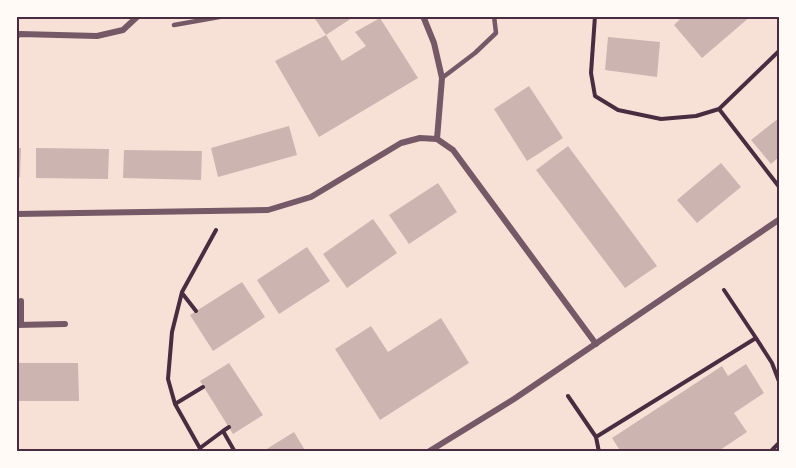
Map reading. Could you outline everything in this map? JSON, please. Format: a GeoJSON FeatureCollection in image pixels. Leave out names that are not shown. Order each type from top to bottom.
{"type":"FeatureCollection","features":[{"type":"Feature","properties":{"kind":"street"},"geometry":{"type":"LineString","coordinates":[[16,36],[20,34],[98,36],[123,30],[138,16]]}},
{"type":"Feature","properties":{"kind":"street"},"geometry":{"type":"LineString","coordinates":[[423,16],[434,43],[442,78],[437,139]]}},
{"type":"Feature","properties":{"kind":"street"},"geometry":{"type":"LineString","coordinates":[[16,214],[268,210],[311,196],[401,143],[420,138],[437,139],[453,150],[596,344]]}},
{"type":"Feature","properties":{"kind":"street"},"geometry":{"type":"LineString","coordinates":[[428,452],[494,412],[780,219]]}},
{"type":"Feature","properties":{"kind":"street"},"geometry":{"type":"LineString","coordinates":[[21,302],[19,325],[65,324]]}},
{"type":"Feature","properties":{"kind":"lane"},"geometry":{"type":"LineString","coordinates":[[174,25],[225,16]]}},
{"type":"Feature","properties":{"kind":"lane"},"geometry":{"type":"LineString","coordinates":[[442,78],[475,54],[496,33],[494,16]]}},
{"type":"Feature","properties":{"kind":"path"},"geometry":{"type":"LineString","coordinates":[[595,16],[591,73],[595,96],[618,110],[661,119],[696,116],[719,108],[780,50]]}},
{"type":"Feature","properties":{"kind":"path"},"geometry":{"type":"LineString","coordinates":[[719,108],[780,188]]}},
{"type":"Feature","properties":{"kind":"path"},"geometry":{"type":"LineString","coordinates":[[216,231],[182,292],[172,332],[168,379],[175,404],[201,450],[229,427]]}},
{"type":"Feature","properties":{"kind":"path"},"geometry":{"type":"LineString","coordinates":[[724,290],[772,363],[780,384]]}},
{"type":"Feature","properties":{"kind":"path"},"geometry":{"type":"LineString","coordinates":[[182,292],[196,311]]}},
{"type":"Feature","properties":{"kind":"path"},"geometry":{"type":"LineString","coordinates":[[596,437],[756,338]]}},
{"type":"Feature","properties":{"kind":"path"},"geometry":{"type":"LineString","coordinates":[[175,404],[203,387]]}},
{"type":"Feature","properties":{"kind":"path"},"geometry":{"type":"LineString","coordinates":[[568,396],[596,437],[599,452]]}},
{"type":"Feature","properties":{"kind":"path"},"geometry":{"type":"LineString","coordinates":[[223,431],[235,452]]}},
{"type":"Feature","properties":{"kind":"path"},"geometry":{"type":"LineString","coordinates":[[770,452],[780,442]]}},
{"type":"Feature","properties":{"kind":"building"},"geometry":{"type":"Polygon","coordinates":[[[313,16],[355,16],[326,35],[313,16]]]}},
{"type":"Feature","properties":{"kind":"building"},"geometry":{"type":"Polygon","coordinates":[[[683,16],[751,16],[702,58],[674,25],[683,16]]]}},
{"type":"Feature","properties":{"kind":"building"},"geometry":{"type":"Polygon","coordinates":[[[380,18],[418,78],[319,137],[275,61],[326,35],[342,61],[366,46],[355,32],[380,18]]]}},
{"type":"Feature","properties":{"kind":"building"},"geometry":{"type":"Polygon","coordinates":[[[608,37],[660,42],[657,77],[605,70],[608,37]]]}},
{"type":"Feature","properties":{"kind":"building"},"geometry":{"type":"Polygon","coordinates":[[[529,86],[563,138],[527,161],[494,109],[529,86]]]}},
{"type":"Feature","properties":{"kind":"building"},"geometry":{"type":"Polygon","coordinates":[[[780,117],[780,156],[771,164],[751,140],[780,117]]]}},
{"type":"Feature","properties":{"kind":"building"},"geometry":{"type":"Polygon","coordinates":[[[289,126],[297,155],[218,177],[211,148],[289,126]]]}},
{"type":"Feature","properties":{"kind":"building"},"geometry":{"type":"Polygon","coordinates":[[[568,146],[657,266],[625,288],[536,170],[568,146]]]}},
{"type":"Feature","properties":{"kind":"building"},"geometry":{"type":"Polygon","coordinates":[[[16,148],[21,148],[20,177],[16,177],[16,148]]]}},
{"type":"Feature","properties":{"kind":"building"},"geometry":{"type":"Polygon","coordinates":[[[36,148],[109,149],[108,179],[36,178],[36,148]]]}},
{"type":"Feature","properties":{"kind":"building"},"geometry":{"type":"Polygon","coordinates":[[[124,150],[202,151],[201,180],[123,178],[124,150]]]}},
{"type":"Feature","properties":{"kind":"building"},"geometry":{"type":"Polygon","coordinates":[[[721,163],[741,187],[697,223],[677,200],[721,163]]]}},
{"type":"Feature","properties":{"kind":"building"},"geometry":{"type":"Polygon","coordinates":[[[438,183],[457,212],[409,244],[389,215],[438,183]]]}},
{"type":"Feature","properties":{"kind":"building"},"geometry":{"type":"Polygon","coordinates":[[[373,219],[397,253],[347,288],[323,254],[373,219]]]}},
{"type":"Feature","properties":{"kind":"building"},"geometry":{"type":"Polygon","coordinates":[[[307,247],[330,281],[279,314],[257,280],[307,247]]]}},
{"type":"Feature","properties":{"kind":"building"},"geometry":{"type":"Polygon","coordinates":[[[242,282],[265,317],[213,351],[190,315],[242,282]]]}},
{"type":"Feature","properties":{"kind":"building"},"geometry":{"type":"Polygon","coordinates":[[[441,318],[469,363],[380,420],[335,349],[371,326],[388,352],[441,318]]]}},
{"type":"Feature","properties":{"kind":"building"},"geometry":{"type":"Polygon","coordinates":[[[18,363],[78,363],[79,401],[18,401],[18,363]]]}},
{"type":"Feature","properties":{"kind":"building"},"geometry":{"type":"Polygon","coordinates":[[[229,363],[263,415],[233,434],[200,381],[229,363]]]}},
{"type":"Feature","properties":{"kind":"building"},"geometry":{"type":"Polygon","coordinates":[[[746,364],[764,393],[734,413],[747,432],[717,452],[621,452],[612,438],[722,366],[728,376],[746,364]]]}},
{"type":"Feature","properties":{"kind":"building"},"geometry":{"type":"Polygon","coordinates":[[[294,432],[306,452],[262,452],[294,432]]]}}]}
